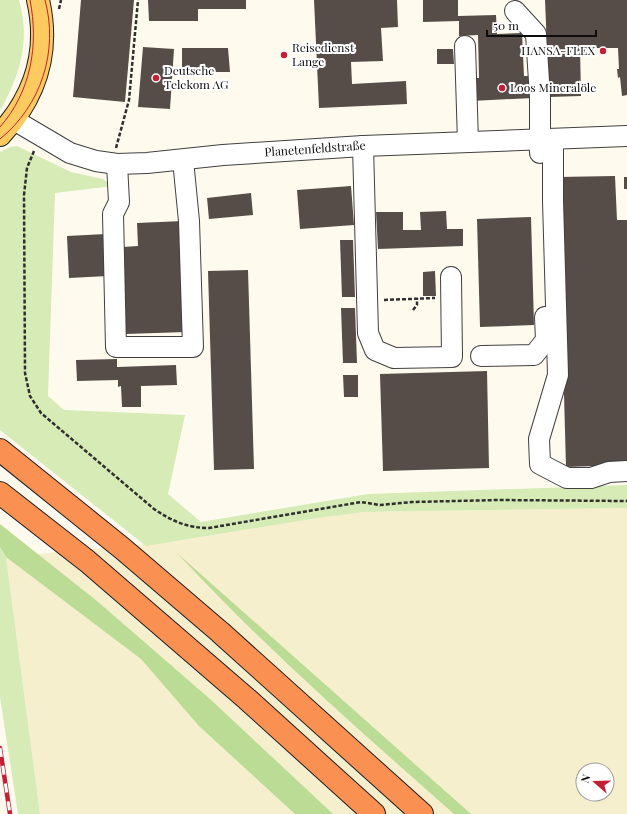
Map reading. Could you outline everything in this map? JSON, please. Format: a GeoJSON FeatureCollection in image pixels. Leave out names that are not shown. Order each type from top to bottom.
{"type":"FeatureCollection","features":[{"type":"Feature","properties":{"kind":"highway"},"geometry":{"type":"LineString","coordinates":[[0,450],[123,549],[220,632],[422,814]]}},
{"type":"Feature","properties":{"kind":"highway"},"geometry":{"type":"LineString","coordinates":[[2,494],[87,561],[247,699],[374,814]]}},
{"type":"Feature","properties":{"kind":"main road"},"geometry":{"type":"LineString","coordinates":[[7,127],[25,104],[39,66],[43,46],[38,0]]}},
{"type":"Feature","properties":{"kind":"street"},"geometry":{"type":"LineString","coordinates":[[515,11],[536,34],[553,201],[558,375],[539,439],[540,464],[567,478],[590,478],[609,472],[627,471]]}},
{"type":"Feature","properties":{"kind":"street"},"geometry":{"type":"LineString","coordinates":[[465,46],[468,142]]}},
{"type":"Feature","properties":{"kind":"street","name":"Planetenfeldstraße"},"geometry":{"type":"LineString","coordinates":[[7,127],[96,161],[117,164],[183,160],[223,155],[363,146],[627,136]]}},
{"type":"Feature","properties":{"kind":"street"},"geometry":{"type":"LineString","coordinates":[[481,356],[534,355],[546,340],[546,139]]}},
{"type":"Feature","properties":{"kind":"street"},"geometry":{"type":"LineString","coordinates":[[363,146],[368,333],[375,350],[394,358],[452,357],[451,277]]}},
{"type":"Feature","properties":{"kind":"street"},"geometry":{"type":"LineString","coordinates":[[117,164],[119,202],[113,214],[116,347],[193,347],[189,221],[183,160]]}},
{"type":"Feature","properties":{"kind":"path"},"geometry":{"type":"LineString","coordinates":[[117,164],[116,148],[128,100],[138,0]]}},
{"type":"Feature","properties":{"kind":"path"},"geometry":{"type":"LineString","coordinates":[[34,150],[27,168],[24,195],[26,373],[30,396],[41,413],[154,508],[172,520],[193,528],[209,528],[361,502],[380,505],[412,502],[499,500],[627,501]]}},
{"type":"Feature","properties":{"kind":"path"},"geometry":{"type":"LineString","coordinates":[[367,300],[451,297]]}},
{"type":"Feature","properties":{"kind":"path"},"geometry":{"type":"LineString","coordinates":[[413,310],[417,305],[417,298]]}},
{"type":"Feature","properties":{"kind":"shaded area"},"geometry":{"type":"Polygon","coordinates":[[[627,508],[627,814],[40,814],[6,557],[178,541],[364,512],[627,508]]]}},
{"type":"Feature","properties":{"kind":"green space"},"geometry":{"type":"Polygon","coordinates":[[[0,0],[19,0],[22,12],[24,35],[19,69],[0,110],[0,0]]]}},
{"type":"Feature","properties":{"kind":"green space"},"geometry":{"type":"Polygon","coordinates":[[[17,146],[71,172],[103,179],[113,186],[55,193],[48,396],[64,410],[185,415],[168,494],[201,522],[368,494],[627,485],[627,508],[364,512],[146,546],[0,430],[0,152],[10,147],[17,146]]]}},
{"type":"Feature","properties":{"kind":"green space"},"geometry":{"type":"Polygon","coordinates":[[[0,524],[97,601],[210,699],[333,814],[295,814],[199,726],[141,659],[6,557],[0,547],[0,524]]]}},
{"type":"Feature","properties":{"kind":"green space"},"geometry":{"type":"Polygon","coordinates":[[[0,547],[6,557],[40,814],[18,814],[0,697],[0,547]]]}},
{"type":"Feature","properties":{"kind":"green space"},"geometry":{"type":"Polygon","coordinates":[[[177,553],[471,814],[454,814],[347,719],[277,654],[177,553]]]}},
{"type":"Feature","properties":{"kind":"building"},"geometry":{"type":"Polygon","coordinates":[[[81,0],[134,0],[125,102],[73,97],[81,0]]]}},
{"type":"Feature","properties":{"kind":"building"},"geometry":{"type":"Polygon","coordinates":[[[148,0],[246,0],[246,9],[198,9],[198,21],[149,21],[148,0]]]}},
{"type":"Feature","properties":{"kind":"building"},"geometry":{"type":"Polygon","coordinates":[[[314,0],[397,0],[398,27],[381,28],[383,61],[351,62],[352,84],[406,81],[407,104],[319,108],[314,0]]]}},
{"type":"Feature","properties":{"kind":"building"},"geometry":{"type":"Polygon","coordinates":[[[423,0],[458,0],[458,16],[496,15],[497,34],[522,33],[524,76],[532,76],[533,98],[471,101],[470,78],[479,78],[478,35],[459,36],[459,21],[423,22],[423,0]]]}},
{"type":"Feature","properties":{"kind":"building"},"geometry":{"type":"Polygon","coordinates":[[[545,0],[627,0],[627,95],[622,96],[620,77],[618,78],[618,48],[580,48],[581,96],[549,97],[545,0]]]}},
{"type":"Feature","properties":{"kind":"building","name":"Deutsche Telekom AG"},"geometry":{"type":"Polygon","coordinates":[[[143,47],[174,49],[170,109],[138,107],[143,47]]]}},
{"type":"Feature","properties":{"kind":"building"},"geometry":{"type":"Polygon","coordinates":[[[182,48],[228,48],[230,72],[182,72],[182,48]]]}},
{"type":"Feature","properties":{"kind":"building"},"geometry":{"type":"Polygon","coordinates":[[[437,49],[453,49],[454,64],[437,64],[437,49]]]}},
{"type":"Feature","properties":{"kind":"building"},"geometry":{"type":"Polygon","coordinates":[[[615,176],[617,220],[627,220],[627,465],[566,467],[558,177],[615,176]]]}},
{"type":"Feature","properties":{"kind":"building"},"geometry":{"type":"Polygon","coordinates":[[[624,177],[627,177],[627,189],[624,189],[624,177]]]}},
{"type":"Feature","properties":{"kind":"building"},"geometry":{"type":"Polygon","coordinates":[[[351,186],[354,225],[300,229],[297,190],[351,186]]]}},
{"type":"Feature","properties":{"kind":"building"},"geometry":{"type":"Polygon","coordinates":[[[251,193],[253,215],[209,219],[207,198],[251,193]]]}},
{"type":"Feature","properties":{"kind":"building"},"geometry":{"type":"Polygon","coordinates":[[[446,211],[447,229],[463,229],[463,246],[378,249],[376,212],[403,212],[403,230],[421,230],[420,212],[446,211]]]}},
{"type":"Feature","properties":{"kind":"building"},"geometry":{"type":"Polygon","coordinates":[[[531,217],[534,325],[480,327],[477,219],[531,217]]]}},
{"type":"Feature","properties":{"kind":"building"},"geometry":{"type":"Polygon","coordinates":[[[183,221],[186,332],[126,334],[123,247],[138,246],[137,223],[183,221]]]}},
{"type":"Feature","properties":{"kind":"building"},"geometry":{"type":"Polygon","coordinates":[[[106,234],[108,276],[69,278],[67,236],[106,234]]]}},
{"type":"Feature","properties":{"kind":"building"},"geometry":{"type":"Polygon","coordinates":[[[340,240],[353,240],[355,297],[342,297],[340,240]]]}},
{"type":"Feature","properties":{"kind":"building"},"geometry":{"type":"Polygon","coordinates":[[[248,270],[254,469],[214,470],[208,271],[248,270]]]}},
{"type":"Feature","properties":{"kind":"building"},"geometry":{"type":"Polygon","coordinates":[[[435,271],[436,296],[423,296],[423,272],[435,271]]]}},
{"type":"Feature","properties":{"kind":"building"},"geometry":{"type":"Polygon","coordinates":[[[341,308],[355,308],[357,363],[343,363],[341,308]]]}},
{"type":"Feature","properties":{"kind":"building"},"geometry":{"type":"Polygon","coordinates":[[[117,359],[117,367],[176,365],[177,385],[141,386],[141,407],[122,407],[121,386],[118,387],[118,380],[77,381],[76,360],[117,359]]]}},
{"type":"Feature","properties":{"kind":"building"},"geometry":{"type":"Polygon","coordinates":[[[487,371],[489,468],[383,471],[380,374],[487,371]]]}},
{"type":"Feature","properties":{"kind":"building"},"geometry":{"type":"Polygon","coordinates":[[[343,375],[358,375],[358,397],[344,397],[343,375]]]}},
{"type":"Feature","properties":{"kind":"tram line"},"geometry":{"type":"LineString","coordinates":[[0,127],[11,113],[19,99],[30,67],[33,51],[33,17],[30,0]]}},
{"type":"Feature","properties":{"kind":"tram line"},"geometry":{"type":"LineString","coordinates":[[0,139],[14,126],[26,111],[36,94],[43,76],[48,58],[50,39],[49,19],[45,0]]}},
{"type":"Feature","properties":{"kind":"railway"},"geometry":{"type":"LineString","coordinates":[[0,748],[10,814]]}},
{"type":"Feature","properties":{"kind":"place","name":"HANSA-FLEX"},"geometry":{"type":"Point","coordinates":[603,51]}},
{"type":"Feature","properties":{"kind":"place","name":"Reisedienst Lange"},"geometry":{"type":"Point","coordinates":[284,55]}},
{"type":"Feature","properties":{"kind":"place","name":"Deutsche Telekom AG"},"geometry":{"type":"Point","coordinates":[156,78]}},
{"type":"Feature","properties":{"kind":"place","name":"Loos Mineralöle"},"geometry":{"type":"Point","coordinates":[502,88]}}]}
